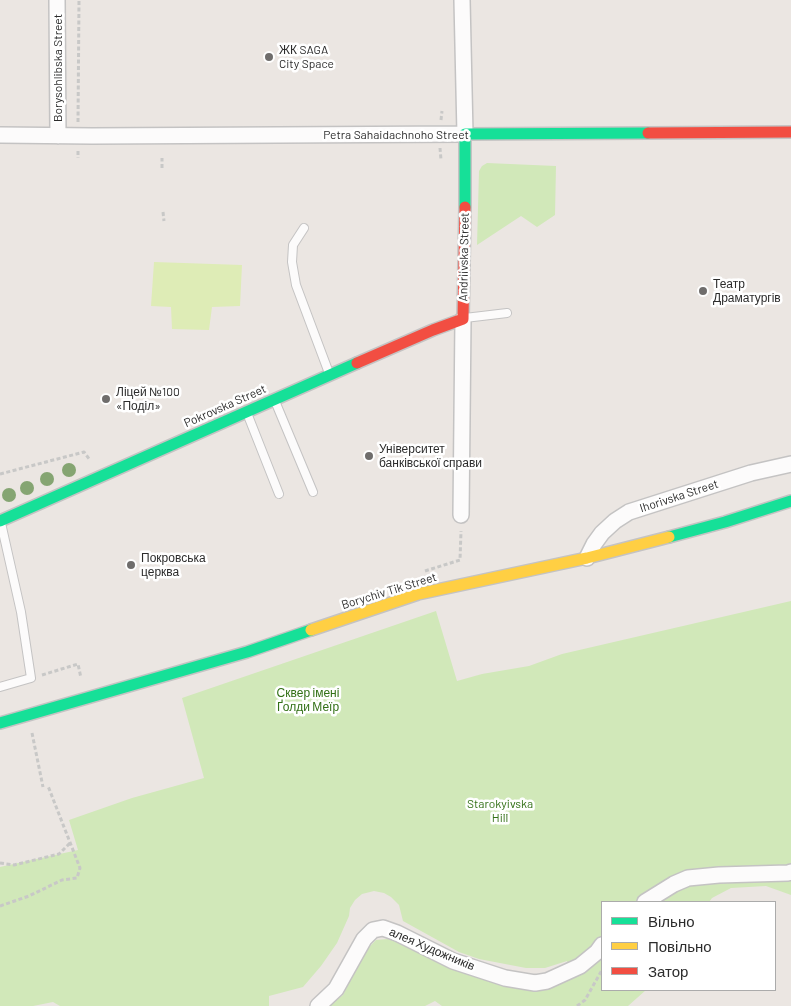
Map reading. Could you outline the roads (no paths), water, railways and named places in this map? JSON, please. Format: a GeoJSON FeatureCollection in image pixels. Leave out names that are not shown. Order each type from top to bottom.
{"type":"FeatureCollection","features":[{"type":"Feature","properties":{"kind":"street","name":"Borysohlibska Street"},"geometry":{"type":"LineString","coordinates":[[57,0],[58,136]]}},
{"type":"Feature","properties":{"kind":"street","name":"Andriivska Street"},"geometry":{"type":"LineString","coordinates":[[461,515],[466,174],[462,0]]}},
{"type":"Feature","properties":{"kind":"street","name":"Petra Sahaidachnoho Street"},"geometry":{"type":"LineString","coordinates":[[0,135],[791,132]]}},
{"type":"Feature","properties":{"kind":"street","name":"Pokrovska Street"},"geometry":{"type":"LineString","coordinates":[[0,521],[246,411],[463,318]]}},
{"type":"Feature","properties":{"kind":"street","name":"Ihorivska Street"},"geometry":{"type":"LineString","coordinates":[[587,558],[602,533],[629,512],[751,473],[791,464]]}},
{"type":"Feature","properties":{"kind":"street","name":"Borychiv Tik Street"},"geometry":{"type":"LineString","coordinates":[[0,723],[247,652],[418,594],[587,558],[725,522],[791,501]]}},
{"type":"Feature","properties":{"kind":"street"},"geometry":{"type":"LineString","coordinates":[[647,901],[674,884],[688,878],[791,872]]}},
{"type":"Feature","properties":{"kind":"street","name":"алея Художників"},"geometry":{"type":"LineString","coordinates":[[318,1006],[336,989],[364,939],[374,930],[383,928],[398,933],[453,961],[505,978],[535,983],[547,981],[580,966],[601,946]]}},
{"type":"Feature","properties":{"kind":"lane"},"geometry":{"type":"LineString","coordinates":[[304,228],[293,245],[292,262],[296,285],[330,375]]}},
{"type":"Feature","properties":{"kind":"lane"},"geometry":{"type":"LineString","coordinates":[[463,318],[507,312]]}},
{"type":"Feature","properties":{"kind":"lane"},"geometry":{"type":"LineString","coordinates":[[274,399],[313,492]]}},
{"type":"Feature","properties":{"kind":"lane"},"geometry":{"type":"LineString","coordinates":[[246,411],[279,494]]}},
{"type":"Feature","properties":{"kind":"lane"},"geometry":{"type":"LineString","coordinates":[[0,521],[21,612],[31,678],[0,687]]}},
{"type":"Feature","properties":{"kind":"place","name":"ЖК SAGA City Space"},"geometry":{"type":"Point","coordinates":[269,57]}},
{"type":"Feature","properties":{"kind":"place","name":"Театр Драматургів"},"geometry":{"type":"Point","coordinates":[703,291]}},
{"type":"Feature","properties":{"kind":"place","name":"Ліцей №100 «Поділ»"},"geometry":{"type":"Point","coordinates":[106,399]}},
{"type":"Feature","properties":{"kind":"place","name":"Університет банківської справи"},"geometry":{"type":"Point","coordinates":[369,456]}},
{"type":"Feature","properties":{"kind":"place","name":"Покровська церква"},"geometry":{"type":"Point","coordinates":[131,565]}},
{"type":"Feature","properties":{"kind":"park label","name":"Сквер імені Ґолди Меїр"},"geometry":{"type":"Point","coordinates":[308,700]}},
{"type":"Feature","properties":{"kind":"park label","name":"Starokyivska Hill"},"geometry":{"type":"Point","coordinates":[500,811]}}]}
